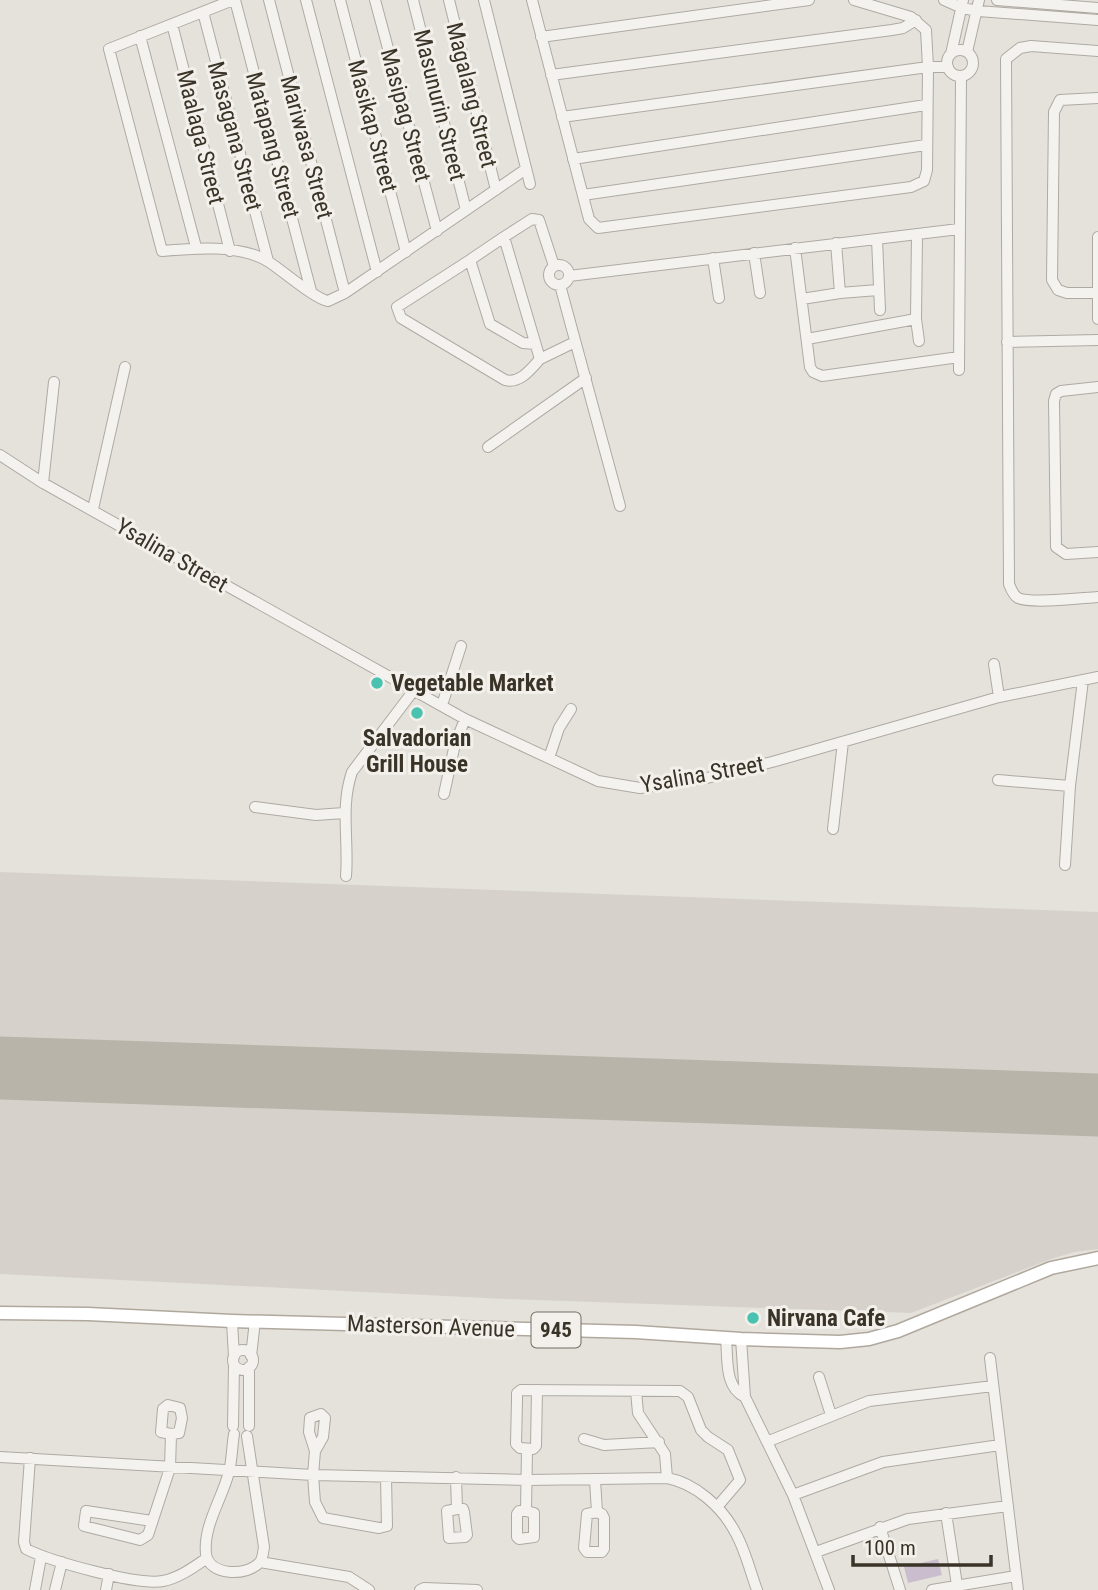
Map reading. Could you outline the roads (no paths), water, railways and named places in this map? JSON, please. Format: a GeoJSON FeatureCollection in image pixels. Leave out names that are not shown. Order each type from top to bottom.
{"type":"FeatureCollection","features":[{"type":"Feature","properties":{"kind":"main road","name":"Masterson Avenue"},"geometry":{"type":"LineString","coordinates":[[0,1313],[636,1332],[840,1342],[869,1339],[898,1331],[989,1291],[1051,1268],[1098,1258]]}},
{"type":"Feature","properties":{"kind":"street"},"geometry":{"type":"LineString","coordinates":[[234,0],[109,49],[162,251],[196,247],[254,254],[268,261],[318,298],[328,301],[377,272],[526,169]]}},
{"type":"Feature","properties":{"kind":"street","name":"Matapang Street"},"geometry":{"type":"LineString","coordinates":[[234,0],[311,291]]}},
{"type":"Feature","properties":{"kind":"street","name":"Mariwasa Street"},"geometry":{"type":"LineString","coordinates":[[270,0],[345,293]]}},
{"type":"Feature","properties":{"kind":"street","name":"Mariwasa Street"},"geometry":{"type":"LineString","coordinates":[[306,0],[377,272]]}},
{"type":"Feature","properties":{"kind":"street","name":"Masikap Street"},"geometry":{"type":"LineString","coordinates":[[340,0],[406,252]]}},
{"type":"Feature","properties":{"kind":"street","name":"Masipag Street"},"geometry":{"type":"LineString","coordinates":[[375,0],[437,231]]}},
{"type":"Feature","properties":{"kind":"street","name":"Masunurin Street"},"geometry":{"type":"LineString","coordinates":[[413,0],[466,210]]}},
{"type":"Feature","properties":{"kind":"street","name":"Magalang Street"},"geometry":{"type":"LineString","coordinates":[[449,0],[496,190]]}},
{"type":"Feature","properties":{"kind":"street"},"geometry":{"type":"LineString","coordinates":[[484,0],[530,184]]}},
{"type":"Feature","properties":{"kind":"street"},"geometry":{"type":"LineString","coordinates":[[537,0],[532,0],[589,219],[598,228],[911,187],[924,181],[928,67],[926,30],[916,20],[854,0]]}},
{"type":"Feature","properties":{"kind":"street"},"geometry":{"type":"LineString","coordinates":[[541,37],[809,0]]}},
{"type":"Feature","properties":{"kind":"street"},"geometry":{"type":"LineString","coordinates":[[997,0],[1098,8]]}},
{"type":"Feature","properties":{"kind":"street"},"geometry":{"type":"LineString","coordinates":[[951,54],[967,52],[972,58],[973,66],[969,73],[961,76],[953,74],[948,67],[958,15],[955,2],[1098,20]]}},
{"type":"Feature","properties":{"kind":"street"},"geometry":{"type":"LineString","coordinates":[[967,52],[978,5]]}},
{"type":"Feature","properties":{"kind":"street","name":"Masagana Street"},"geometry":{"type":"LineString","coordinates":[[202,12],[268,261]]}},
{"type":"Feature","properties":{"kind":"street"},"geometry":{"type":"LineString","coordinates":[[551,75],[892,30],[903,28],[916,20]]}},
{"type":"Feature","properties":{"kind":"street","name":"Maalaga Street"},"geometry":{"type":"LineString","coordinates":[[172,24],[230,251]]}},
{"type":"Feature","properties":{"kind":"street"},"geometry":{"type":"LineString","coordinates":[[140,36],[196,247]]}},
{"type":"Feature","properties":{"kind":"street"},"geometry":{"type":"LineString","coordinates":[[1098,51],[1031,46],[1020,48],[1006,60],[1009,584],[1018,598],[1034,600],[1098,597]]}},
{"type":"Feature","properties":{"kind":"street"},"geometry":{"type":"LineString","coordinates":[[562,117],[928,67],[948,67]]}},
{"type":"Feature","properties":{"kind":"street"},"geometry":{"type":"LineString","coordinates":[[959,370],[961,76]]}},
{"type":"Feature","properties":{"kind":"street"},"geometry":{"type":"LineString","coordinates":[[1098,98],[1060,100],[1054,112],[1052,280],[1058,290],[1067,293],[1098,292]]}},
{"type":"Feature","properties":{"kind":"street"},"geometry":{"type":"LineString","coordinates":[[573,159],[926,105]]}},
{"type":"Feature","properties":{"kind":"street"},"geometry":{"type":"LineString","coordinates":[[583,195],[926,145]]}},
{"type":"Feature","properties":{"kind":"street"},"geometry":{"type":"LineString","coordinates":[[554,266],[539,220],[532,219],[397,307],[401,318],[511,382],[521,378],[540,359],[575,342]]}},
{"type":"Feature","properties":{"kind":"street"},"geometry":{"type":"LineString","coordinates":[[569,276],[959,229]]}},
{"type":"Feature","properties":{"kind":"street"},"geometry":{"type":"LineString","coordinates":[[917,234],[916,320],[919,341]]}},
{"type":"Feature","properties":{"kind":"street"},"geometry":{"type":"LineString","coordinates":[[504,237],[540,359]]}},
{"type":"Feature","properties":{"kind":"street"},"geometry":{"type":"LineString","coordinates":[[1098,237],[1098,318]]}},
{"type":"Feature","properties":{"kind":"street"},"geometry":{"type":"LineString","coordinates":[[877,239],[880,310]]}},
{"type":"Feature","properties":{"kind":"street"},"geometry":{"type":"LineString","coordinates":[[836,243],[840,293]]}},
{"type":"Feature","properties":{"kind":"street"},"geometry":{"type":"LineString","coordinates":[[796,248],[810,367],[813,372],[822,376],[959,356]]}},
{"type":"Feature","properties":{"kind":"street"},"geometry":{"type":"LineString","coordinates":[[754,253],[760,293]]}},
{"type":"Feature","properties":{"kind":"street"},"geometry":{"type":"LineString","coordinates":[[713,258],[719,298]]}},
{"type":"Feature","properties":{"kind":"street"},"geometry":{"type":"LineString","coordinates":[[470,260],[490,324],[523,343],[535,344]]}},
{"type":"Feature","properties":{"kind":"street"},"geometry":{"type":"LineString","coordinates":[[554,266],[564,266],[569,276],[566,282],[560,285],[553,284],[549,271],[554,266]]}},
{"type":"Feature","properties":{"kind":"street"},"geometry":{"type":"LineString","coordinates":[[560,285],[620,506]]}},
{"type":"Feature","properties":{"kind":"street"},"geometry":{"type":"LineString","coordinates":[[802,299],[878,290]]}},
{"type":"Feature","properties":{"kind":"street"},"geometry":{"type":"LineString","coordinates":[[807,339],[916,320]]}},
{"type":"Feature","properties":{"kind":"street"},"geometry":{"type":"LineString","coordinates":[[1007,342],[1098,340]]}},
{"type":"Feature","properties":{"kind":"street"},"geometry":{"type":"LineString","coordinates":[[93,509],[125,367]]}},
{"type":"Feature","properties":{"kind":"street"},"geometry":{"type":"LineString","coordinates":[[488,447],[586,378]]}},
{"type":"Feature","properties":{"kind":"street"},"geometry":{"type":"LineString","coordinates":[[43,483],[54,382]]}},
{"type":"Feature","properties":{"kind":"street"},"geometry":{"type":"LineString","coordinates":[[1098,387],[1061,391],[1056,394],[1054,401],[1056,547],[1066,554],[1098,552]]}},
{"type":"Feature","properties":{"kind":"street","name":"Ysalina Street"},"geometry":{"type":"LineString","coordinates":[[0,455],[43,483],[360,662],[466,719],[598,781],[640,788],[707,778],[843,742],[999,696],[1098,677]]}},
{"type":"Feature","properties":{"kind":"street"},"geometry":{"type":"LineString","coordinates":[[442,705],[461,646]]}},
{"type":"Feature","properties":{"kind":"street"},"geometry":{"type":"LineString","coordinates":[[994,664],[999,696]]}},
{"type":"Feature","properties":{"kind":"street"},"geometry":{"type":"LineString","coordinates":[[1065,865],[1070,786],[1083,680]]}},
{"type":"Feature","properties":{"kind":"street"},"geometry":{"type":"LineString","coordinates":[[346,876],[344,813],[347,786],[352,772],[414,690]]}},
{"type":"Feature","properties":{"kind":"street"},"geometry":{"type":"LineString","coordinates":[[549,758],[559,728],[571,709]]}},
{"type":"Feature","properties":{"kind":"street"},"geometry":{"type":"LineString","coordinates":[[444,794],[455,744],[466,719]]}},
{"type":"Feature","properties":{"kind":"street"},"geometry":{"type":"LineString","coordinates":[[833,830],[843,742]]}},
{"type":"Feature","properties":{"kind":"street"},"geometry":{"type":"LineString","coordinates":[[998,780],[1070,786]]}},
{"type":"Feature","properties":{"kind":"street"},"geometry":{"type":"LineString","coordinates":[[255,807],[316,815],[344,813]]}},
{"type":"Feature","properties":{"kind":"street"},"geometry":{"type":"LineString","coordinates":[[232,1321],[234,1361],[230,1471],[210,1526],[206,1558],[215,1568],[226,1572],[243,1572],[260,1562],[349,1577],[369,1590]]}},
{"type":"Feature","properties":{"kind":"street"},"geometry":{"type":"LineString","coordinates":[[255,1321],[251,1356],[253,1360],[249,1367],[248,1431],[251,1472],[264,1532],[260,1562]]}},
{"type":"Feature","properties":{"kind":"street"},"geometry":{"type":"LineString","coordinates":[[726,1338],[732,1385],[739,1394],[746,1397]]}},
{"type":"Feature","properties":{"kind":"street"},"geometry":{"type":"LineString","coordinates":[[741,1339],[746,1397],[793,1495],[829,1590]]}},
{"type":"Feature","properties":{"kind":"street"},"geometry":{"type":"LineString","coordinates":[[234,1361],[240,1351],[251,1356]]}},
{"type":"Feature","properties":{"kind":"street"},"geometry":{"type":"LineString","coordinates":[[990,1358],[1018,1590]]}},
{"type":"Feature","properties":{"kind":"street"},"geometry":{"type":"LineString","coordinates":[[234,1361],[241,1370],[249,1367]]}},
{"type":"Feature","properties":{"kind":"street"},"geometry":{"type":"LineString","coordinates":[[729,1369],[744,1368]]}},
{"type":"Feature","properties":{"kind":"street"},"geometry":{"type":"LineString","coordinates":[[819,1377],[831,1415]]}},
{"type":"Feature","properties":{"kind":"street"},"geometry":{"type":"LineString","coordinates":[[769,1441],[881,1398],[993,1385]]}},
{"type":"Feature","properties":{"kind":"street"},"geometry":{"type":"LineString","coordinates":[[537,1390],[536,1446],[533,1449],[520,1448],[516,1444],[517,1393],[521,1390],[537,1390],[636,1391],[680,1391],[685,1393],[701,1430],[728,1450],[740,1480],[717,1507]]}},
{"type":"Feature","properties":{"kind":"street"},"geometry":{"type":"LineString","coordinates":[[636,1391],[638,1413],[665,1454],[667,1478]]}},
{"type":"Feature","properties":{"kind":"street"},"geometry":{"type":"LineString","coordinates":[[233,1430],[239,1421],[246,1423],[248,1431]]}},
{"type":"Feature","properties":{"kind":"street"},"geometry":{"type":"LineString","coordinates":[[233,1430],[240,1438],[248,1431]]}},
{"type":"Feature","properties":{"kind":"street"},"geometry":{"type":"LineString","coordinates":[[152,1521],[86,1511],[83,1524],[140,1540],[148,1535],[170,1468],[171,1434]]}},
{"type":"Feature","properties":{"kind":"street"},"geometry":{"type":"LineString","coordinates":[[584,1439],[604,1446],[659,1442]]}},
{"type":"Feature","properties":{"kind":"street"},"geometry":{"type":"LineString","coordinates":[[793,1495],[883,1462],[1000,1445]]}},
{"type":"Feature","properties":{"kind":"street"},"geometry":{"type":"LineString","coordinates":[[526,1511],[527,1449]]}},
{"type":"Feature","properties":{"kind":"street"},"geometry":{"type":"LineString","coordinates":[[315,1451],[315,1503],[323,1518],[379,1528],[389,1524],[386,1477]]}},
{"type":"Feature","properties":{"kind":"street"},"geometry":{"type":"LineString","coordinates":[[0,1457],[313,1475],[527,1480],[667,1478],[690,1485],[717,1507],[736,1533],[757,1590]]}},
{"type":"Feature","properties":{"kind":"street"},"geometry":{"type":"LineString","coordinates":[[30,1458],[24,1542],[26,1549],[41,1557],[153,1583],[169,1580],[206,1558]]}},
{"type":"Feature","properties":{"kind":"street"},"geometry":{"type":"LineString","coordinates":[[456,1478],[457,1509]]}},
{"type":"Feature","properties":{"kind":"street"},"geometry":{"type":"LineString","coordinates":[[595,1480],[597,1512]]}},
{"type":"Feature","properties":{"kind":"street"},"geometry":{"type":"LineString","coordinates":[[816,1552],[908,1519],[1008,1506]]}},
{"type":"Feature","properties":{"kind":"street"},"geometry":{"type":"LineString","coordinates":[[946,1513],[957,1585]]}},
{"type":"Feature","properties":{"kind":"street"},"geometry":{"type":"LineString","coordinates":[[880,1527],[900,1590]]}},
{"type":"Feature","properties":{"kind":"street"},"geometry":{"type":"LineString","coordinates":[[35,1590],[41,1557]]}},
{"type":"Feature","properties":{"kind":"street"},"geometry":{"type":"LineString","coordinates":[[55,1590],[62,1562]]}},
{"type":"Feature","properties":{"kind":"street"},"geometry":{"type":"LineString","coordinates":[[106,1590],[109,1574]]}},
{"type":"Feature","properties":{"kind":"street"},"geometry":{"type":"LineString","coordinates":[[932,1590],[1016,1576]]}},
{"type":"Feature","properties":{"kind":"street"},"geometry":{"type":"LineString","coordinates":[[124,1590],[132,1580]]}},
{"type":"Feature","properties":{"kind":"street"},"geometry":{"type":"LineString","coordinates":[[420,1590],[471,1590]]}},
{"type":"Feature","properties":{"kind":"place","name":"Vegetable Market"},"geometry":{"type":"Point","coordinates":[377,683]}},
{"type":"Feature","properties":{"kind":"place","name":"Salvadorian Grill House"},"geometry":{"type":"Point","coordinates":[417,713]}},
{"type":"Feature","properties":{"kind":"place","name":"Nirvana Cafe"},"geometry":{"type":"Point","coordinates":[753,1318]}}]}
